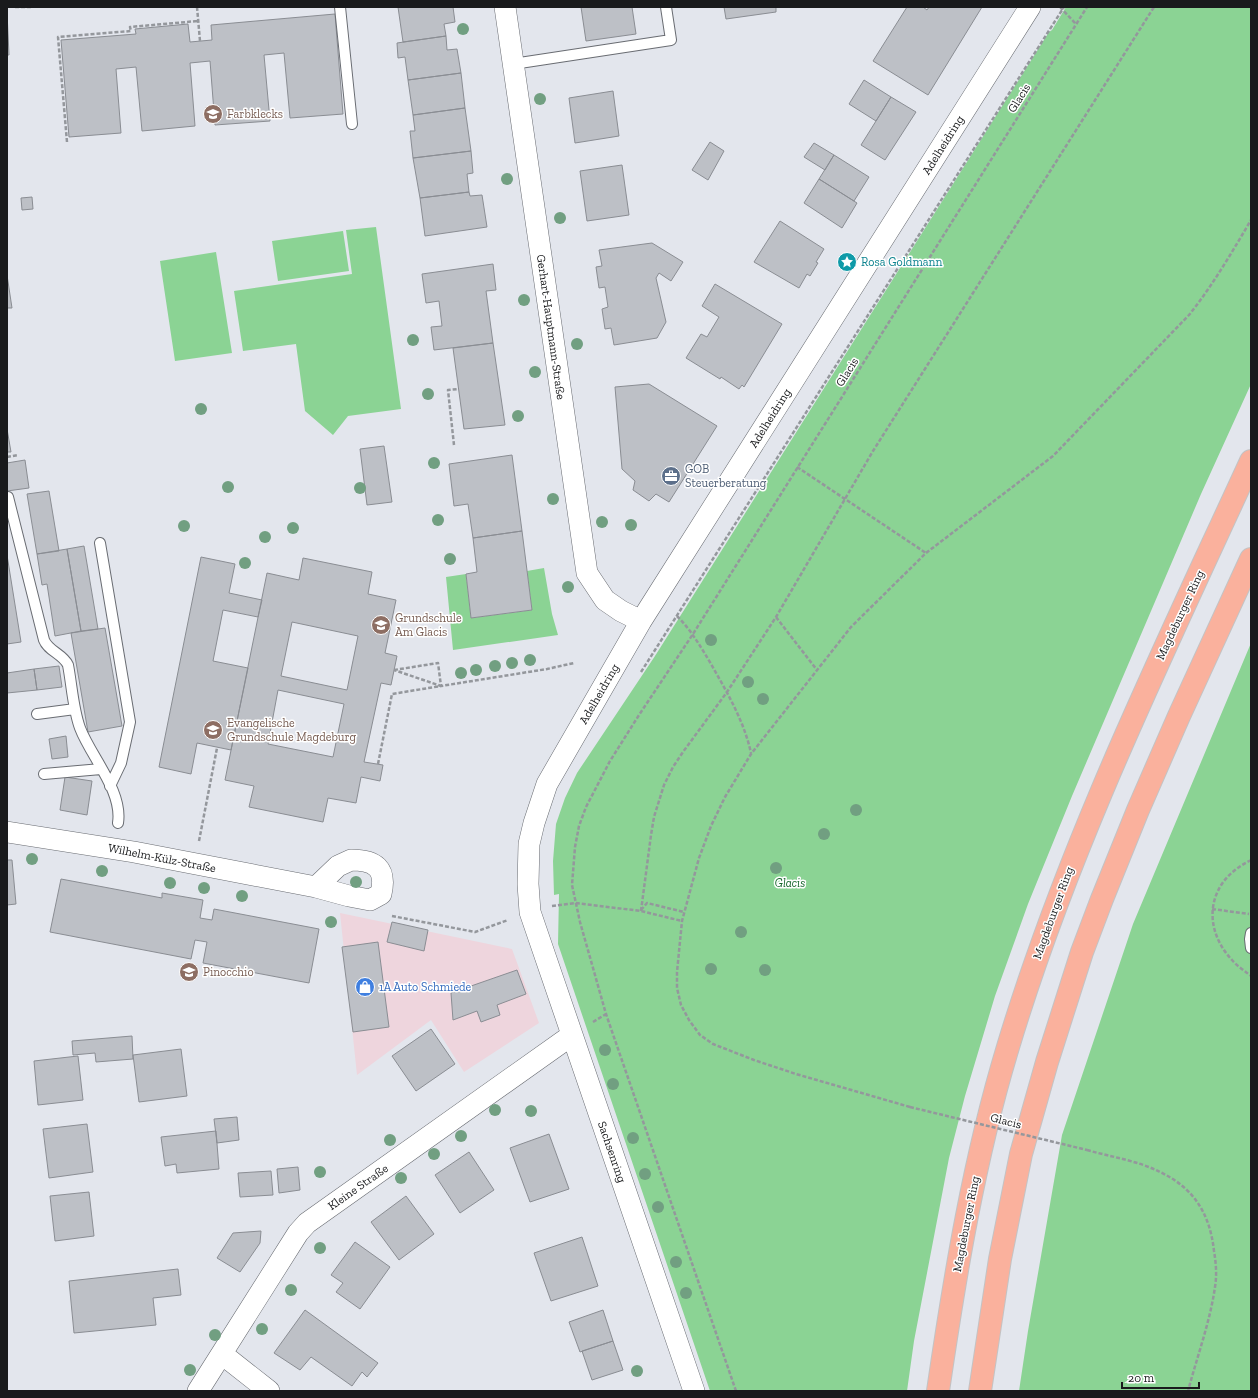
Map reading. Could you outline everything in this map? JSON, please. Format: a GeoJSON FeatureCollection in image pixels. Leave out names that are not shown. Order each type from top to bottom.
{"type":"FeatureCollection","features":[{"type":"Feature","properties":{"kind":"highway","name":"Magdeburger Ring"},"geometry":{"type":"LineString","coordinates":[[938,1391],[962,1242],[982,1143],[1008,1046],[1026,988],[1066,876],[1103,788],[1143,695],[1251,461]]}},
{"type":"Feature","properties":{"kind":"highway"},"geometry":{"type":"LineString","coordinates":[[980,1391],[1000,1259],[1021,1154],[1047,1062],[1080,959],[1102,899],[1144,796],[1251,559]]}},
{"type":"Feature","properties":{"kind":"street","name":"Gerhart-Hauptmann-Straße"},"geometry":{"type":"LineString","coordinates":[[505,7],[588,573],[605,600],[621,611],[641,621]]}},
{"type":"Feature","properties":{"kind":"street","name":"Adelheidring"},"geometry":{"type":"LineString","coordinates":[[530,912],[528,884],[529,844],[534,823],[547,784],[641,621],[1030,7]]}},
{"type":"Feature","properties":{"kind":"street","name":"Wilhelm-Külz-Straße"},"geometry":{"type":"LineString","coordinates":[[7,832],[134,852],[316,887]]}},
{"type":"Feature","properties":{"kind":"street","name":"Sachsenring"},"geometry":{"type":"LineString","coordinates":[[530,912],[694,1391]]}},
{"type":"Feature","properties":{"kind":"street","name":"Kleine Straße"},"geometry":{"type":"LineString","coordinates":[[198,1391],[298,1233],[307,1223],[572,1035]]}},
{"type":"Feature","properties":{"kind":"street"},"geometry":{"type":"LineString","coordinates":[[222,1354],[269,1391]]}},
{"type":"Feature","properties":{"kind":"lane"},"geometry":{"type":"LineString","coordinates":[[340,7],[352,124]]}},
{"type":"Feature","properties":{"kind":"lane"},"geometry":{"type":"LineString","coordinates":[[513,64],[671,40],[666,7]]}},
{"type":"Feature","properties":{"kind":"lane"},"geometry":{"type":"LineString","coordinates":[[8,497],[44,640],[48,647],[67,663],[75,709],[81,730],[110,786],[117,804],[119,818],[118,823]]}},
{"type":"Feature","properties":{"kind":"lane"},"geometry":{"type":"LineString","coordinates":[[100,543],[130,722],[121,763],[110,786]]}},
{"type":"Feature","properties":{"kind":"lane"},"geometry":{"type":"LineString","coordinates":[[37,714],[75,709]]}},
{"type":"Feature","properties":{"kind":"lane"},"geometry":{"type":"LineString","coordinates":[[44,774],[101,769]]}},
{"type":"Feature","properties":{"kind":"lane"},"geometry":{"type":"LineString","coordinates":[[1251,932],[1251,948]]}},
{"type":"Feature","properties":{"kind":"path"},"geometry":{"type":"LineString","coordinates":[[14,7],[31,7]]}},
{"type":"Feature","properties":{"kind":"path"},"geometry":{"type":"LineString","coordinates":[[196,7],[200,41]]}},
{"type":"Feature","properties":{"kind":"path","name":"Glacis"},"geometry":{"type":"LineString","coordinates":[[736,1391],[606,1014],[575,903],[572,885],[573,861],[578,826],[586,807],[610,761],[693,634],[1087,7]]}},
{"type":"Feature","properties":{"kind":"path"},"geometry":{"type":"LineString","coordinates":[[641,911],[651,835],[657,804],[673,767],[727,692],[776,617],[873,451],[1154,7]]}},
{"type":"Feature","properties":{"kind":"path"},"geometry":{"type":"LineString","coordinates":[[638,676],[686,603],[1062,8],[1076,24]]}},
{"type":"Feature","properties":{"kind":"path"},"geometry":{"type":"LineString","coordinates":[[67,142],[58,37],[131,31],[130,27],[198,21]]}},
{"type":"Feature","properties":{"kind":"path","name":"Glacis"},"geometry":{"type":"LineString","coordinates":[[1188,1391],[1215,1286],[1215,1259],[1208,1221],[1203,1210],[1189,1191],[1171,1178],[1151,1168],[1087,1150],[910,1107],[796,1074],[706,1040],[689,1020],[680,1005],[677,988],[677,972],[682,921],[699,858],[711,826],[726,797],[752,754],[851,627],[926,553],[1053,456],[1189,315],[1201,300],[1251,220]]}},
{"type":"Feature","properties":{"kind":"path"},"geometry":{"type":"LineString","coordinates":[[454,445],[448,390],[458,389]]}},
{"type":"Feature","properties":{"kind":"path"},"geometry":{"type":"LineString","coordinates":[[7,457],[18,455]]}},
{"type":"Feature","properties":{"kind":"path"},"geometry":{"type":"LineString","coordinates":[[798,467],[926,553]]}},
{"type":"Feature","properties":{"kind":"path"},"geometry":{"type":"LineString","coordinates":[[776,617],[817,670]]}},
{"type":"Feature","properties":{"kind":"path"},"geometry":{"type":"LineString","coordinates":[[693,634],[727,692],[748,739],[752,754]]}},
{"type":"Feature","properties":{"kind":"path"},"geometry":{"type":"LineString","coordinates":[[438,663],[441,686],[421,679],[394,670],[438,663]]}},
{"type":"Feature","properties":{"kind":"path"},"geometry":{"type":"LineString","coordinates":[[378,764],[392,694],[547,669],[574,663]]}},
{"type":"Feature","properties":{"kind":"path"},"geometry":{"type":"LineString","coordinates":[[200,836],[217,748]]}},
{"type":"Feature","properties":{"kind":"path"},"geometry":{"type":"LineString","coordinates":[[1251,860],[1235,870],[1224,881],[1217,894],[1212,909],[1213,928],[1222,946],[1232,960],[1251,976]]}},
{"type":"Feature","properties":{"kind":"path"},"geometry":{"type":"LineString","coordinates":[[554,898],[556,913]]}},
{"type":"Feature","properties":{"kind":"path"},"geometry":{"type":"LineString","coordinates":[[550,906],[575,903],[641,911],[682,921]]}},
{"type":"Feature","properties":{"kind":"path"},"geometry":{"type":"LineString","coordinates":[[641,911],[647,903],[684,912]]}},
{"type":"Feature","properties":{"kind":"path"},"geometry":{"type":"LineString","coordinates":[[1212,909],[1251,914]]}},
{"type":"Feature","properties":{"kind":"path"},"geometry":{"type":"LineString","coordinates":[[389,915],[475,932],[510,919]]}},
{"type":"Feature","properties":{"kind":"shaded area"},"geometry":{"type":"Polygon","coordinates":[[[340,913],[512,949],[539,1023],[464,1072],[431,1020],[357,1075],[340,913]]]}},
{"type":"Feature","properties":{"kind":"green space","name":"Glacis"},"geometry":{"type":"Polygon","coordinates":[[[1066,7],[1251,7],[1251,384],[1201,494],[1072,796],[1028,904],[995,996],[965,1096],[949,1158],[914,1341],[907,1391],[710,1391],[558,944],[559,894],[554,895],[553,861],[556,824],[565,798],[577,773],[655,656],[1066,7]]]}},
{"type":"Feature","properties":{"kind":"green space"},"geometry":{"type":"Polygon","coordinates":[[[376,227],[401,409],[348,416],[333,435],[305,411],[296,344],[243,351],[234,291],[352,274],[346,230],[376,227]]]}},
{"type":"Feature","properties":{"kind":"green space"},"geometry":{"type":"Polygon","coordinates":[[[343,231],[349,271],[278,281],[272,241],[343,231]]]}},
{"type":"Feature","properties":{"kind":"green space"},"geometry":{"type":"Polygon","coordinates":[[[216,252],[232,353],[175,361],[160,261],[216,252]]]}},
{"type":"Feature","properties":{"kind":"green space"},"geometry":{"type":"Polygon","coordinates":[[[544,568],[552,614],[558,635],[453,650],[446,577],[466,574],[471,618],[532,610],[527,571],[544,568]]]}},
{"type":"Feature","properties":{"kind":"green space"},"geometry":{"type":"Polygon","coordinates":[[[1251,643],[1251,1391],[1019,1391],[1062,1135],[1133,924],[1251,643]]]}},
{"type":"Feature","properties":{"kind":"building"},"geometry":{"type":"Polygon","coordinates":[[[398,7],[453,7],[455,22],[444,24],[446,36],[403,42],[398,7]]]}},
{"type":"Feature","properties":{"kind":"building"},"geometry":{"type":"Polygon","coordinates":[[[581,7],[632,7],[636,34],[586,41],[581,7]]]}},
{"type":"Feature","properties":{"kind":"building"},"geometry":{"type":"Polygon","coordinates":[[[724,7],[776,7],[776,12],[726,19],[724,7]]]}},
{"type":"Feature","properties":{"kind":"building"},"geometry":{"type":"Polygon","coordinates":[[[907,7],[923,7],[927,10],[929,7],[982,7],[928,95],[873,61],[907,7]]]}},
{"type":"Feature","properties":{"kind":"building"},"geometry":{"type":"Polygon","coordinates":[[[7,12],[9,55],[7,55],[7,12]]]}},
{"type":"Feature","properties":{"kind":"building"},"geometry":{"type":"Polygon","coordinates":[[[335,14],[343,114],[290,118],[284,53],[264,55],[270,121],[215,125],[210,61],[190,63],[195,126],[142,131],[136,67],[116,69],[121,133],[69,137],[61,40],[136,34],[135,29],[188,24],[190,42],[212,40],[211,25],[335,14]]]}},
{"type":"Feature","properties":{"kind":"building"},"geometry":{"type":"Polygon","coordinates":[[[446,36],[447,50],[457,49],[461,73],[408,80],[405,57],[398,58],[397,43],[446,36]]]}},
{"type":"Feature","properties":{"kind":"building"},"geometry":{"type":"Polygon","coordinates":[[[461,73],[465,108],[413,115],[408,80],[461,73]]]}},
{"type":"Feature","properties":{"kind":"building"},"geometry":{"type":"Polygon","coordinates":[[[864,80],[891,97],[876,121],[849,104],[864,80]]]}},
{"type":"Feature","properties":{"kind":"building"},"geometry":{"type":"Polygon","coordinates":[[[613,91],[619,136],[575,143],[569,98],[613,91]]]}},
{"type":"Feature","properties":{"kind":"building"},"geometry":{"type":"Polygon","coordinates":[[[891,97],[916,112],[885,160],[861,145],[891,97]]]}},
{"type":"Feature","properties":{"kind":"building"},"geometry":{"type":"Polygon","coordinates":[[[465,108],[471,151],[413,158],[410,131],[415,131],[413,115],[465,108]]]}},
{"type":"Feature","properties":{"kind":"building"},"geometry":{"type":"Polygon","coordinates":[[[710,142],[724,151],[708,180],[692,170],[710,142]]]}},
{"type":"Feature","properties":{"kind":"building"},"geometry":{"type":"Polygon","coordinates":[[[814,143],[834,155],[825,170],[804,157],[814,143]]]}},
{"type":"Feature","properties":{"kind":"building"},"geometry":{"type":"Polygon","coordinates":[[[471,151],[473,173],[467,174],[469,192],[420,198],[413,158],[471,151]]]}},
{"type":"Feature","properties":{"kind":"building"},"geometry":{"type":"Polygon","coordinates":[[[834,155],[869,177],[854,201],[819,179],[834,155]]]}},
{"type":"Feature","properties":{"kind":"building"},"geometry":{"type":"Polygon","coordinates":[[[622,165],[629,215],[587,221],[580,171],[622,165]]]}},
{"type":"Feature","properties":{"kind":"building"},"geometry":{"type":"Polygon","coordinates":[[[819,179],[857,203],[842,228],[804,203],[819,179]]]}},
{"type":"Feature","properties":{"kind":"building"},"geometry":{"type":"Polygon","coordinates":[[[469,192],[470,196],[482,195],[487,227],[425,236],[420,198],[469,192]]]}},
{"type":"Feature","properties":{"kind":"building"},"geometry":{"type":"Polygon","coordinates":[[[32,197],[33,209],[22,210],[21,198],[32,197]]]}},
{"type":"Feature","properties":{"kind":"building"},"geometry":{"type":"Polygon","coordinates":[[[780,221],[824,249],[810,276],[807,274],[799,288],[754,262],[780,221]]]}},
{"type":"Feature","properties":{"kind":"building"},"geometry":{"type":"Polygon","coordinates":[[[652,243],[683,262],[671,281],[659,273],[656,278],[666,322],[657,338],[614,345],[611,328],[605,329],[602,309],[608,307],[605,287],[599,288],[596,267],[602,266],[599,250],[652,243]]]}},
{"type":"Feature","properties":{"kind":"building"},"geometry":{"type":"Polygon","coordinates":[[[493,264],[496,290],[486,291],[493,343],[434,350],[431,327],[442,326],[439,301],[426,303],[422,274],[493,264]]]}},
{"type":"Feature","properties":{"kind":"building"},"geometry":{"type":"Polygon","coordinates":[[[7,275],[12,308],[7,308],[7,275]]]}},
{"type":"Feature","properties":{"kind":"building"},"geometry":{"type":"Polygon","coordinates":[[[715,284],[782,324],[744,387],[742,385],[739,389],[721,377],[720,379],[686,358],[701,334],[707,337],[719,317],[702,306],[715,284]]]}},
{"type":"Feature","properties":{"kind":"building"},"geometry":{"type":"Polygon","coordinates":[[[493,343],[505,425],[464,429],[453,348],[493,343]]]}},
{"type":"Feature","properties":{"kind":"building"},"geometry":{"type":"Polygon","coordinates":[[[649,384],[717,426],[669,502],[656,494],[649,501],[633,490],[635,481],[622,469],[615,387],[649,384]]]}},
{"type":"Feature","properties":{"kind":"building"},"geometry":{"type":"Polygon","coordinates":[[[7,429],[11,452],[7,452],[7,429]]]}},
{"type":"Feature","properties":{"kind":"building"},"geometry":{"type":"Polygon","coordinates":[[[384,446],[392,502],[367,505],[360,449],[384,446]]]}},
{"type":"Feature","properties":{"kind":"building"},"geometry":{"type":"Polygon","coordinates":[[[512,455],[522,531],[473,538],[468,504],[454,506],[449,464],[512,455]]]}},
{"type":"Feature","properties":{"kind":"building"},"geometry":{"type":"Polygon","coordinates":[[[25,460],[29,488],[7,491],[7,463],[25,460]]]}},
{"type":"Feature","properties":{"kind":"building"},"geometry":{"type":"Polygon","coordinates":[[[49,491],[59,551],[37,554],[27,494],[49,491]]]}},
{"type":"Feature","properties":{"kind":"building"},"geometry":{"type":"Polygon","coordinates":[[[522,531],[532,610],[471,618],[466,574],[477,572],[473,538],[522,531]]]}},
{"type":"Feature","properties":{"kind":"building"},"geometry":{"type":"Polygon","coordinates":[[[84,546],[98,629],[81,631],[67,549],[84,546]]]}},
{"type":"Feature","properties":{"kind":"building"},"geometry":{"type":"Polygon","coordinates":[[[67,549],[81,631],[55,636],[47,584],[42,585],[37,554],[67,549]]]}},
{"type":"Feature","properties":{"kind":"building"},"geometry":{"type":"Polygon","coordinates":[[[7,555],[21,642],[7,644],[7,555]]]}},
{"type":"Feature","properties":{"kind":"building"},"geometry":{"type":"Polygon","coordinates":[[[201,557],[235,564],[229,593],[262,600],[258,617],[223,610],[213,661],[248,668],[231,750],[197,743],[191,774],[159,767],[201,557]]]}},
{"type":"Feature","properties":{"kind":"building"},"geometry":{"type":"Polygon","coordinates":[[[303,558],[372,572],[368,594],[396,600],[385,653],[397,656],[391,685],[381,683],[364,762],[383,765],[380,781],[361,777],[356,803],[328,798],[323,822],[249,807],[254,786],[225,780],[267,573],[299,580],[303,558]],[[292,622],[281,676],[347,690],[358,636],[292,622]],[[278,690],[268,744],[333,757],[344,704],[278,690]]]}},
{"type":"Feature","properties":{"kind":"building"},"geometry":{"type":"Polygon","coordinates":[[[105,628],[122,726],[88,732],[71,633],[105,628]]]}},
{"type":"Feature","properties":{"kind":"building"},"geometry":{"type":"Polygon","coordinates":[[[59,666],[62,687],[37,690],[34,669],[59,666]]]}},
{"type":"Feature","properties":{"kind":"building"},"geometry":{"type":"Polygon","coordinates":[[[34,669],[37,690],[7,693],[7,673],[34,669]]]}},
{"type":"Feature","properties":{"kind":"building"},"geometry":{"type":"Polygon","coordinates":[[[66,736],[68,757],[52,759],[49,739],[66,736]]]}},
{"type":"Feature","properties":{"kind":"building"},"geometry":{"type":"Polygon","coordinates":[[[65,777],[92,781],[87,815],[60,810],[65,777]]]}},
{"type":"Feature","properties":{"kind":"building"},"geometry":{"type":"Polygon","coordinates":[[[7,860],[12,860],[16,904],[7,905],[7,860]]]}},
{"type":"Feature","properties":{"kind":"building"},"geometry":{"type":"Polygon","coordinates":[[[61,879],[162,898],[162,893],[203,900],[200,918],[212,920],[214,909],[319,929],[309,983],[203,963],[207,942],[195,940],[191,959],[50,932],[61,879]]]}},
{"type":"Feature","properties":{"kind":"building"},"geometry":{"type":"Polygon","coordinates":[[[392,922],[428,930],[424,951],[387,942],[392,922]]]}},
{"type":"Feature","properties":{"kind":"building","name":"1A Auto Schmiede"},"geometry":{"type":"Polygon","coordinates":[[[378,942],[389,1027],[353,1032],[342,947],[378,942]]]}},
{"type":"Feature","properties":{"kind":"building"},"geometry":{"type":"Polygon","coordinates":[[[517,970],[526,994],[497,1005],[500,1015],[481,1022],[477,1011],[453,1020],[451,993],[517,970]]]}},
{"type":"Feature","properties":{"kind":"building"},"geometry":{"type":"Polygon","coordinates":[[[431,1029],[455,1064],[416,1091],[392,1056],[431,1029]]]}},
{"type":"Feature","properties":{"kind":"building"},"geometry":{"type":"Polygon","coordinates":[[[132,1036],[133,1059],[96,1062],[95,1053],[73,1055],[72,1041],[132,1036]]]}},
{"type":"Feature","properties":{"kind":"building"},"geometry":{"type":"Polygon","coordinates":[[[181,1049],[187,1096],[139,1102],[133,1055],[181,1049]]]}},
{"type":"Feature","properties":{"kind":"building"},"geometry":{"type":"Polygon","coordinates":[[[78,1056],[83,1100],[38,1105],[34,1061],[78,1056]]]}},
{"type":"Feature","properties":{"kind":"building"},"geometry":{"type":"Polygon","coordinates":[[[237,1117],[239,1140],[217,1143],[214,1119],[237,1117]]]}},
{"type":"Feature","properties":{"kind":"building"},"geometry":{"type":"Polygon","coordinates":[[[87,1124],[93,1172],[49,1178],[43,1129],[87,1124]]]}},
{"type":"Feature","properties":{"kind":"building"},"geometry":{"type":"Polygon","coordinates":[[[216,1131],[219,1169],[177,1173],[176,1164],[165,1166],[161,1137],[216,1131]]]}},
{"type":"Feature","properties":{"kind":"building"},"geometry":{"type":"Polygon","coordinates":[[[549,1134],[569,1189],[530,1202],[510,1148],[549,1134]]]}},
{"type":"Feature","properties":{"kind":"building"},"geometry":{"type":"Polygon","coordinates":[[[469,1152],[494,1190],[460,1213],[435,1175],[469,1152]]]}},
{"type":"Feature","properties":{"kind":"building"},"geometry":{"type":"Polygon","coordinates":[[[298,1167],[300,1190],[279,1193],[277,1169],[298,1167]]]}},
{"type":"Feature","properties":{"kind":"building"},"geometry":{"type":"Polygon","coordinates":[[[271,1171],[273,1195],[240,1197],[238,1173],[271,1171]]]}},
{"type":"Feature","properties":{"kind":"building"},"geometry":{"type":"Polygon","coordinates":[[[89,1192],[94,1236],[55,1241],[50,1196],[89,1192]]]}},
{"type":"Feature","properties":{"kind":"building"},"geometry":{"type":"Polygon","coordinates":[[[406,1196],[434,1234],[399,1260],[371,1222],[406,1196]]]}},
{"type":"Feature","properties":{"kind":"building"},"geometry":{"type":"Polygon","coordinates":[[[261,1231],[260,1243],[240,1272],[217,1258],[233,1233],[261,1231]]]}},
{"type":"Feature","properties":{"kind":"building"},"geometry":{"type":"Polygon","coordinates":[[[582,1237],[598,1286],[551,1301],[534,1253],[582,1237]]]}},
{"type":"Feature","properties":{"kind":"building"},"geometry":{"type":"Polygon","coordinates":[[[355,1242],[390,1267],[360,1309],[336,1292],[343,1283],[331,1275],[355,1242]]]}},
{"type":"Feature","properties":{"kind":"building"},"geometry":{"type":"Polygon","coordinates":[[[178,1269],[181,1295],[153,1298],[156,1325],[74,1333],[69,1281],[178,1269]]]}},
{"type":"Feature","properties":{"kind":"building"},"geometry":{"type":"Polygon","coordinates":[[[305,1310],[378,1363],[367,1377],[362,1372],[352,1386],[311,1357],[300,1370],[274,1353],[305,1310]]]}},
{"type":"Feature","properties":{"kind":"building"},"geometry":{"type":"Polygon","coordinates":[[[603,1310],[613,1341],[580,1352],[569,1322],[603,1310]]]}},
{"type":"Feature","properties":{"kind":"building"},"geometry":{"type":"Polygon","coordinates":[[[613,1341],[623,1370],[592,1380],[582,1351],[613,1341]]]}},
{"type":"Feature","properties":{"kind":"place","name":"Farbklecks"},"geometry":{"type":"Point","coordinates":[213,114]}},
{"type":"Feature","properties":{"kind":"place","name":"Rosa Goldmann"},"geometry":{"type":"Point","coordinates":[847,262]}},
{"type":"Feature","properties":{"kind":"place","name":"GOB Steuerberatung"},"geometry":{"type":"Point","coordinates":[671,476]}},
{"type":"Feature","properties":{"kind":"place","name":"Grundschule Am Glacis"},"geometry":{"type":"Point","coordinates":[381,625]}},
{"type":"Feature","properties":{"kind":"place","name":"Evangelische Grundschule Magdeburg"},"geometry":{"type":"Point","coordinates":[213,730]}},
{"type":"Feature","properties":{"kind":"place","name":"Pinocchio"},"geometry":{"type":"Point","coordinates":[189,972]}},
{"type":"Feature","properties":{"kind":"place","name":"1A Auto Schmiede"},"geometry":{"type":"Point","coordinates":[365,987]}}]}
